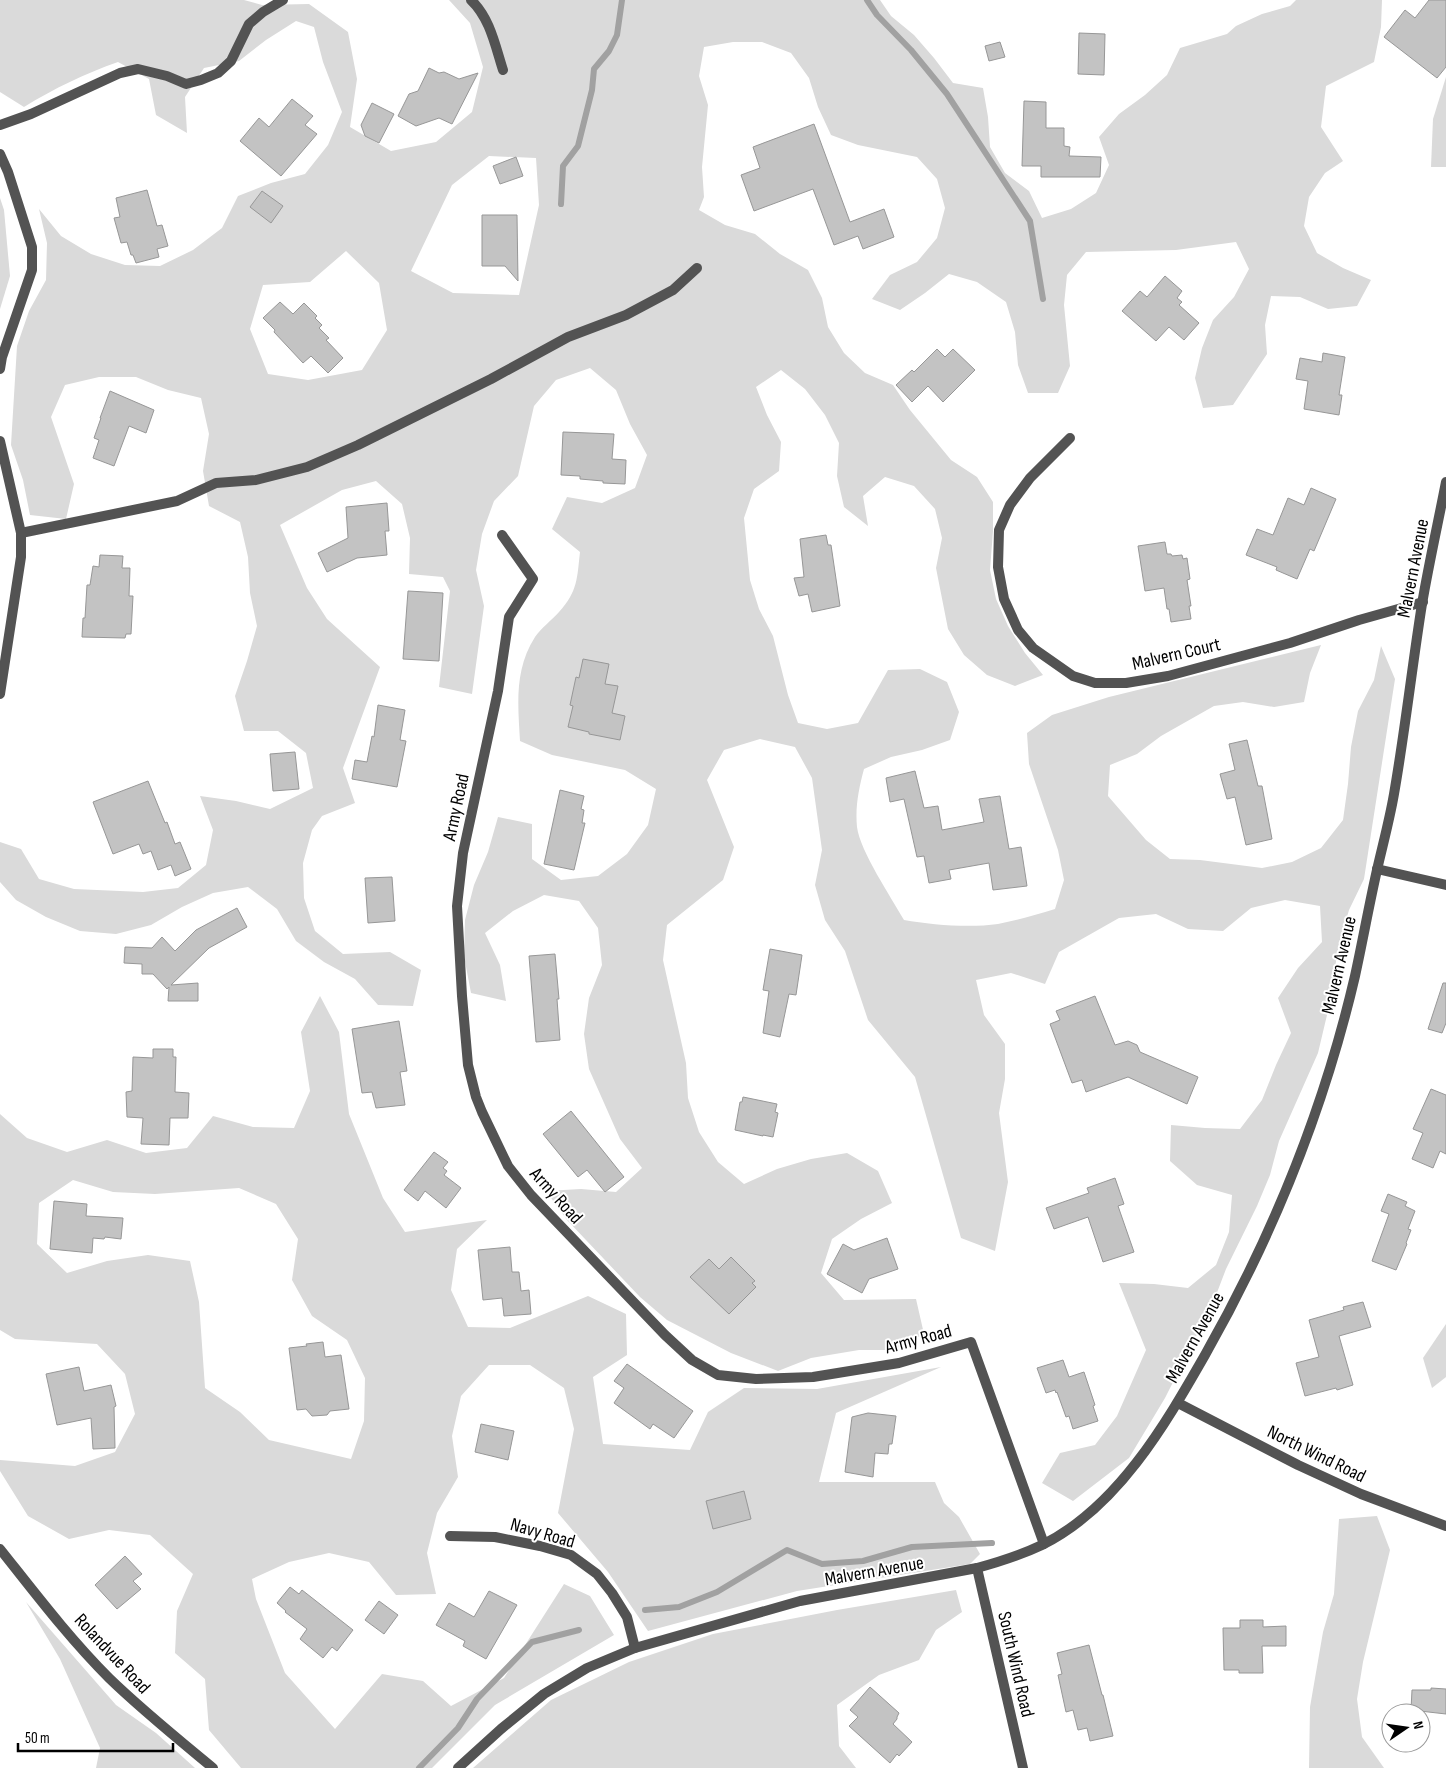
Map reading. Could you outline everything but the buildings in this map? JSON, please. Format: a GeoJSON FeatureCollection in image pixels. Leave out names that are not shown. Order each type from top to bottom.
{"type":"FeatureCollection","features":[{"type":"Feature","properties":{"kind":"street"},"geometry":{"type":"LineString","coordinates":[[0,125],[31,114],[120,72],[138,70],[167,76],[186,84],[218,73],[231,61],[249,24],[263,12],[283,0]]}},
{"type":"Feature","properties":{"kind":"street"},"geometry":{"type":"LineString","coordinates":[[471,0],[480,9],[491,32],[503,70]]}},
{"type":"Feature","properties":{"kind":"street"},"geometry":{"type":"LineString","coordinates":[[0,154],[8,172],[32,247],[32,270],[2,357],[0,369]]}},
{"type":"Feature","properties":{"kind":"street"},"geometry":{"type":"LineString","coordinates":[[21,533],[177,501],[216,483],[256,480],[307,467],[358,445],[474,388],[568,337],[626,315],[673,290],[697,268]]}},
{"type":"Feature","properties":{"kind":"street","name":"Malvern Court"},"geometry":{"type":"LineString","coordinates":[[1070,438],[1030,478],[1010,505],[999,530],[998,567],[1004,599],[1018,630],[1033,648],[1073,676],[1095,682],[1126,683],[1168,676],[1290,643],[1422,602]]}},
{"type":"Feature","properties":{"kind":"street"},"geometry":{"type":"LineString","coordinates":[[0,441],[21,533],[21,557],[0,694]]}},
{"type":"Feature","properties":{"kind":"street","name":"Malvern Avenue"},"geometry":{"type":"LineString","coordinates":[[458,1768],[501,1729],[544,1694],[587,1668],[635,1648],[800,1601],[978,1568],[1044,1544],[1074,1526],[1113,1489],[1153,1441],[1214,1340],[1249,1271],[1283,1198],[1304,1144],[1324,1083],[1350,995],[1394,797],[1422,602],[1446,482]]}},
{"type":"Feature","properties":{"kind":"street","name":"Army Road"},"geometry":{"type":"LineString","coordinates":[[502,535],[533,579],[510,617],[498,691],[463,853],[457,906],[468,1065],[476,1097],[508,1166],[531,1195],[665,1335],[692,1360],[718,1375],[756,1379],[812,1377],[899,1363],[971,1342],[1044,1544]]}},
{"type":"Feature","properties":{"kind":"street"},"geometry":{"type":"LineString","coordinates":[[1377,869],[1446,885]]}},
{"type":"Feature","properties":{"kind":"street","name":"North Wind Road"},"geometry":{"type":"LineString","coordinates":[[1178,1402],[1298,1465],[1360,1494],[1446,1526]]}},
{"type":"Feature","properties":{"kind":"street","name":"Navy Road"},"geometry":{"type":"LineString","coordinates":[[450,1536],[495,1537],[540,1546],[571,1555],[597,1574],[612,1593],[627,1617],[635,1648]]}},
{"type":"Feature","properties":{"kind":"street","name":"Rolandvue Road"},"geometry":{"type":"LineString","coordinates":[[0,1549],[107,1676],[138,1706],[213,1768]]}},
{"type":"Feature","properties":{"kind":"street","name":"South Wind Road"},"geometry":{"type":"LineString","coordinates":[[978,1568],[1023,1768]]}},
{"type":"Feature","properties":{"kind":"shaded area"},"geometry":{"type":"Polygon","coordinates":[[[0,0],[244,0],[262,5],[309,4],[348,32],[357,79],[350,127],[391,151],[436,142],[472,112],[483,67],[470,23],[449,0],[880,0],[891,16],[914,35],[953,83],[983,88],[988,117],[990,147],[1005,173],[1029,191],[1042,218],[1071,209],[1096,193],[1109,165],[1099,137],[1119,114],[1145,95],[1167,75],[1180,48],[1227,34],[1236,26],[1262,14],[1290,6],[1296,0],[1382,0],[1381,27],[1374,62],[1326,86],[1321,127],[1343,161],[1325,173],[1309,197],[1304,226],[1317,253],[1343,268],[1371,280],[1357,306],[1328,309],[1300,297],[1271,296],[1265,325],[1267,354],[1233,405],[1203,408],[1195,378],[1202,348],[1213,320],[1234,297],[1249,269],[1236,242],[1176,250],[1086,252],[1067,275],[1064,305],[1070,366],[1058,393],[1028,393],[1018,365],[1015,332],[1006,302],[977,282],[949,274],[900,310],[872,299],[890,275],[917,262],[937,238],[945,208],[937,179],[917,157],[858,145],[831,135],[818,107],[809,78],[791,53],[762,42],[733,42],[704,47],[699,76],[708,105],[702,167],[704,197],[699,210],[725,225],[755,234],[780,254],[808,270],[822,298],[828,327],[844,353],[865,373],[893,385],[910,410],[951,460],[977,477],[993,502],[990,570],[996,599],[1008,626],[1025,653],[1043,675],[1015,686],[987,675],[964,655],[948,629],[936,568],[942,538],[935,509],[914,486],[885,477],[863,496],[868,526],[844,507],[837,476],[839,443],[825,415],[805,389],[781,370],[756,387],[767,415],[781,442],[779,471],[754,489],[744,518],[750,580],[759,609],[773,636],[788,695],[798,723],[827,729],[858,723],[888,670],[920,669],[947,682],[959,712],[950,740],[922,750],[891,757],[864,769],[857,804],[859,837],[884,887],[904,920],[975,926],[1013,921],[1055,909],[1064,880],[1058,850],[1029,764],[1027,733],[1052,715],[1109,697],[1321,645],[1310,673],[1304,702],[1274,707],[1243,702],[1214,706],[1161,736],[1137,754],[1110,765],[1108,796],[1146,840],[1170,859],[1200,860],[1262,868],[1292,862],[1321,848],[1343,820],[1351,747],[1358,711],[1374,680],[1381,646],[1395,679],[1364,879],[1349,910],[1339,944],[1327,1015],[1318,1053],[1279,1141],[1270,1175],[1257,1206],[1226,1269],[1213,1303],[1165,1398],[1129,1458],[1073,1501],[1042,1483],[1060,1453],[1095,1445],[1117,1416],[1146,1350],[1119,1283],[1154,1284],[1188,1288],[1216,1265],[1229,1232],[1232,1195],[1197,1185],[1170,1161],[1171,1125],[1240,1129],[1262,1100],[1291,1033],[1278,998],[1298,968],[1322,942],[1320,906],[1285,900],[1251,908],[1223,931],[1188,929],[1156,914],[1119,918],[1059,952],[1045,984],[1011,973],[976,980],[984,1015],[1005,1044],[1005,1079],[999,1113],[1008,1182],[995,1251],[961,1238],[915,1077],[868,1020],[845,951],[825,920],[815,885],[822,850],[812,778],[795,747],[760,739],[724,750],[707,780],[734,847],[723,880],[667,925],[663,960],[686,1063],[688,1098],[699,1132],[718,1162],[744,1184],[777,1169],[811,1159],[847,1153],[878,1171],[892,1203],[861,1219],[832,1239],[821,1273],[844,1300],[916,1299],[924,1334],[894,1350],[859,1350],[811,1358],[778,1371],[731,1353],[667,1320],[640,1297],[567,1220],[546,1191],[581,1189],[616,1192],[642,1168],[620,1139],[589,1069],[584,1034],[589,998],[602,965],[598,928],[579,901],[544,895],[513,911],[485,933],[500,965],[506,1001],[471,993],[464,956],[465,920],[474,885],[488,852],[498,817],[532,824],[532,859],[561,880],[598,876],[627,854],[648,825],[656,789],[625,770],[552,755],[520,741],[518,701],[520,675],[528,649],[540,630],[565,604],[576,584],[580,552],[552,529],[567,497],[602,503],[635,488],[647,455],[630,424],[616,390],[590,368],[556,380],[534,406],[518,476],[494,501],[482,534],[476,570],[484,606],[472,694],[439,687],[450,591],[443,577],[409,574],[410,538],[402,504],[376,481],[342,490],[280,525],[307,588],[327,619],[380,667],[343,768],[355,803],[322,816],[312,830],[303,863],[304,898],[315,931],[343,954],[390,952],[421,970],[413,1006],[378,1005],[355,979],[324,962],[296,941],[277,909],[248,887],[213,893],[182,907],[151,925],[116,934],[80,931],[46,917],[16,900],[0,882],[0,842],[21,849],[39,879],[74,889],[143,892],[178,888],[206,865],[213,830],[200,796],[236,801],[270,809],[313,788],[306,753],[278,731],[244,731],[235,696],[257,626],[250,593],[248,557],[240,522],[209,506],[203,471],[209,434],[201,398],[168,390],[136,377],[99,377],[65,385],[51,417],[74,484],[66,519],[30,515],[23,480],[11,445],[17,346],[29,311],[46,280],[47,243],[39,209],[61,236],[91,254],[125,265],[160,266],[193,250],[222,228],[238,196],[271,183],[305,174],[328,145],[342,112],[323,62],[314,27],[296,21],[266,40],[239,61],[204,68],[185,97],[187,133],[156,115],[149,79],[118,62],[70,82],[24,107],[0,92],[0,0]],[[489,156],[452,185],[411,271],[453,293],[519,295],[539,205],[536,158],[489,156]],[[346,251],[310,282],[263,285],[250,329],[268,374],[308,380],[362,370],[387,330],[379,283],[346,251]]]}},
{"type":"Feature","properties":{"kind":"shaded area"},"geometry":{"type":"Polygon","coordinates":[[[1446,77],[1446,167],[1431,167],[1433,119],[1446,77]]]}},
{"type":"Feature","properties":{"kind":"shaded area"},"geometry":{"type":"Polygon","coordinates":[[[0,198],[4,210],[10,276],[0,309],[0,198]]]}},
{"type":"Feature","properties":{"kind":"shaded area"},"geometry":{"type":"Polygon","coordinates":[[[320,996],[339,1032],[349,1114],[383,1198],[405,1232],[487,1220],[457,1249],[451,1290],[468,1327],[510,1328],[588,1296],[626,1314],[627,1355],[593,1377],[603,1444],[690,1450],[708,1412],[744,1388],[817,1389],[941,1367],[836,1413],[819,1482],[935,1482],[944,1503],[959,1517],[980,1554],[970,1564],[797,1591],[648,1631],[608,1572],[558,1513],[574,1429],[564,1388],[530,1365],[489,1365],[461,1396],[452,1436],[458,1477],[437,1513],[427,1553],[436,1594],[396,1595],[369,1562],[329,1553],[289,1562],[252,1579],[256,1599],[285,1673],[335,1729],[382,1674],[423,1681],[451,1706],[504,1678],[564,1584],[590,1596],[614,1635],[495,1705],[432,1768],[241,1768],[209,1730],[205,1679],[175,1653],[177,1611],[193,1574],[150,1535],[109,1530],[69,1539],[28,1516],[0,1471],[0,1460],[75,1466],[115,1452],[135,1414],[125,1374],[97,1344],[15,1339],[0,1330],[0,1114],[27,1138],[67,1152],[107,1140],[146,1153],[187,1148],[213,1116],[253,1127],[294,1128],[310,1091],[301,1032],[320,996]],[[73,1180],[39,1203],[37,1244],[67,1273],[107,1261],[148,1255],[190,1261],[199,1302],[205,1388],[240,1412],[269,1440],[351,1459],[364,1421],[365,1378],[347,1340],[312,1316],[292,1280],[298,1239],[276,1204],[239,1188],[155,1194],[113,1192],[73,1180]]]}},
{"type":"Feature","properties":{"kind":"shaded area"},"geometry":{"type":"Polygon","coordinates":[[[1446,1324],[1446,1377],[1432,1388],[1423,1358],[1446,1324]]]}},
{"type":"Feature","properties":{"kind":"shaded area"},"geometry":{"type":"Polygon","coordinates":[[[1377,1516],[1390,1550],[1363,1662],[1357,1699],[1362,1737],[1384,1768],[1309,1768],[1310,1707],[1323,1632],[1334,1594],[1339,1519],[1377,1516]]]}},
{"type":"Feature","properties":{"kind":"shaded area"},"geometry":{"type":"Polygon","coordinates":[[[956,1590],[962,1612],[936,1630],[919,1660],[879,1675],[837,1705],[839,1746],[856,1768],[473,1768],[551,1700],[629,1662],[713,1634],[837,1610],[956,1590]]]}},
{"type":"Feature","properties":{"kind":"shaded area"},"geometry":{"type":"Polygon","coordinates":[[[26,1602],[116,1705],[156,1733],[195,1768],[96,1768],[100,1748],[60,1659],[26,1602]]]}},
{"type":"Feature","properties":{"kind":"waterway"},"geometry":{"type":"LineString","coordinates":[[561,204],[563,166],[578,146],[592,90],[594,69],[609,51],[617,35],[622,0]]}},
{"type":"Feature","properties":{"kind":"waterway"},"geometry":{"type":"LineString","coordinates":[[867,0],[877,15],[911,50],[947,94],[1030,221],[1043,299]]}},
{"type":"Feature","properties":{"kind":"waterway"},"geometry":{"type":"LineString","coordinates":[[645,1610],[679,1607],[717,1592],[787,1550],[822,1564],[863,1561],[912,1547],[992,1543]]}},
{"type":"Feature","properties":{"kind":"waterway"},"geometry":{"type":"LineString","coordinates":[[419,1768],[458,1728],[477,1699],[532,1642],[579,1630]]}}]}
